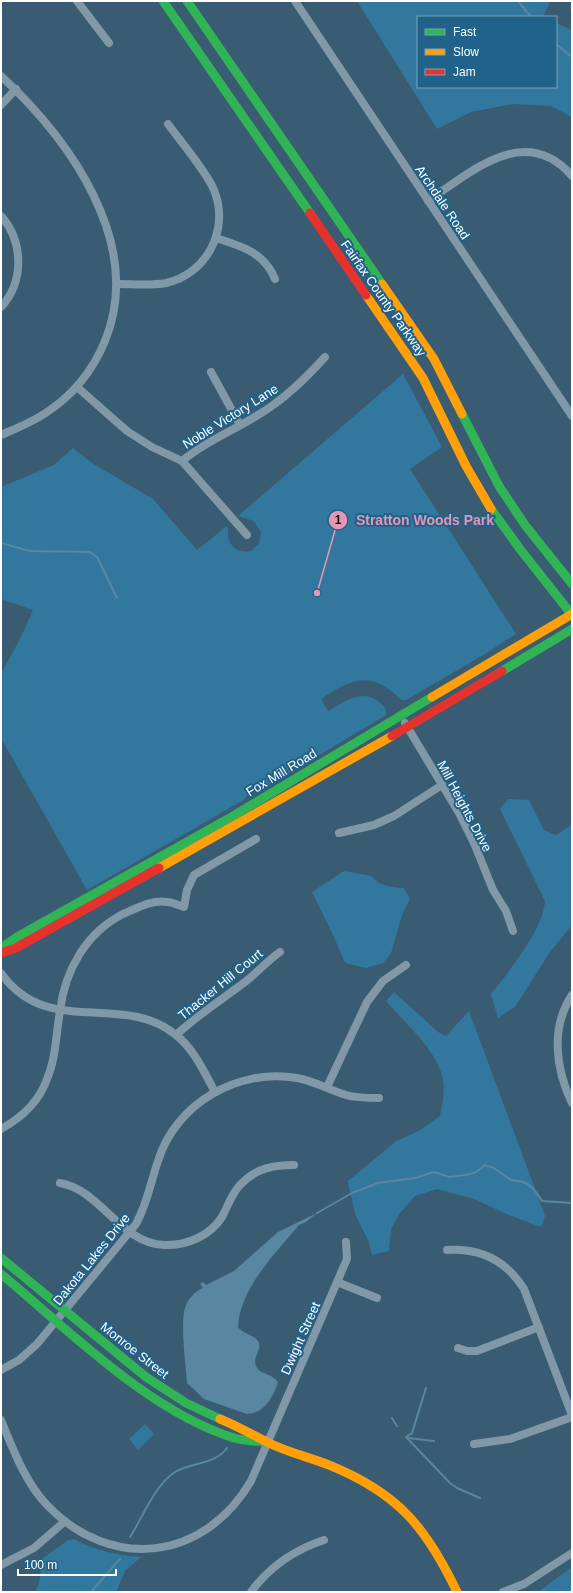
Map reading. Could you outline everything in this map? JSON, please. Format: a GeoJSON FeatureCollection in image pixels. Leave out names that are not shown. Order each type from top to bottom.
{"type":"FeatureCollection","features":[{"type":"Feature","properties":{"kind":"main road","name":"Fairfax County Parkway"},"geometry":{"type":"LineString","coordinates":[[163,1],[414,364],[430,389],[474,480],[505,529],[572,615]]}},
{"type":"Feature","properties":{"kind":"main road","name":"Fairfax County Parkway"},"geometry":{"type":"LineString","coordinates":[[187,1],[427,348],[452,391],[499,486],[525,525],[572,584]]}},
{"type":"Feature","properties":{"kind":"main road","name":"Fox Mill Road"},"geometry":{"type":"LineString","coordinates":[[1,948],[17,937],[228,819],[572,615]]}},
{"type":"Feature","properties":{"kind":"main road","name":"Fox Mill Road"},"geometry":{"type":"LineString","coordinates":[[1,953],[16,948],[51,929],[408,727],[572,629]]}},
{"type":"Feature","properties":{"kind":"main road","name":"Monroe Street"},"geometry":{"type":"LineString","coordinates":[[1,1258],[146,1377],[171,1394],[198,1410],[256,1434],[267,1442],[344,1470],[372,1485],[397,1503],[413,1518],[433,1544],[446,1566],[457,1592]]}},
{"type":"Feature","properties":{"kind":"main road","name":"Monroe Street"},"geometry":{"type":"LineString","coordinates":[[1,1274],[135,1384],[178,1412],[232,1438],[255,1443],[267,1442]]}},
{"type":"Feature","properties":{"kind":"street"},"geometry":{"type":"LineString","coordinates":[[77,1],[109,44]]}},
{"type":"Feature","properties":{"kind":"street","name":"Archdale Road"},"geometry":{"type":"LineString","coordinates":[[295,1],[572,416]]}},
{"type":"Feature","properties":{"kind":"street"},"geometry":{"type":"LineString","coordinates":[[1,76],[16,89],[49,126],[64,147],[95,200],[110,236],[114,254],[117,284],[115,302],[108,333],[95,361],[77,387],[47,413],[25,425],[1,435]]}},
{"type":"Feature","properties":{"kind":"street"},"geometry":{"type":"LineString","coordinates":[[1,105],[16,89]]}},
{"type":"Feature","properties":{"kind":"street"},"geometry":{"type":"LineString","coordinates":[[117,284],[158,284],[182,277],[204,259],[216,238],[219,213],[213,188],[168,124]]}},
{"type":"Feature","properties":{"kind":"street"},"geometry":{"type":"LineString","coordinates":[[428,201],[486,162],[508,153],[523,152],[546,156],[558,163],[572,176]]}},
{"type":"Feature","properties":{"kind":"street"},"geometry":{"type":"LineString","coordinates":[[1,216],[15,238],[19,259],[14,285],[1,307]]}},
{"type":"Feature","properties":{"kind":"street"},"geometry":{"type":"LineString","coordinates":[[216,238],[255,253],[267,264],[275,279]]}},
{"type":"Feature","properties":{"kind":"street","name":"Noble Victory Lane"},"geometry":{"type":"LineString","coordinates":[[182,461],[202,445],[258,416],[292,390],[325,357]]}},
{"type":"Feature","properties":{"kind":"street"},"geometry":{"type":"LineString","coordinates":[[212,372],[240,425]]}},
{"type":"Feature","properties":{"kind":"street"},"geometry":{"type":"LineString","coordinates":[[77,387],[127,431],[152,447],[182,461],[247,535]]}},
{"type":"Feature","properties":{"kind":"street","name":"Mill Heights Drive"},"geometry":{"type":"LineString","coordinates":[[401,716],[474,843],[493,890],[506,911],[513,931]]}},
{"type":"Feature","properties":{"kind":"street"},"geometry":{"type":"LineString","coordinates":[[339,833],[374,825],[394,816],[442,785]]}},
{"type":"Feature","properties":{"kind":"street"},"geometry":{"type":"LineString","coordinates":[[1,1129],[21,1116],[32,1105],[44,1087],[52,1065],[65,984],[73,964],[88,941],[111,920],[138,907],[165,901],[184,907],[187,890],[194,875],[256,839]]}},
{"type":"Feature","properties":{"kind":"street","name":"Thacker Hill Court"},"geometry":{"type":"LineString","coordinates":[[176,1035],[208,1007],[247,981],[264,964],[280,952]]}},
{"type":"Feature","properties":{"kind":"street"},"geometry":{"type":"LineString","coordinates":[[327,1087],[367,1002],[383,982],[406,965]]}},
{"type":"Feature","properties":{"kind":"street"},"geometry":{"type":"LineString","coordinates":[[1,973],[15,989],[28,999],[43,1006],[140,1017],[160,1024],[176,1035],[194,1056],[216,1092]]}},
{"type":"Feature","properties":{"kind":"street"},"geometry":{"type":"LineString","coordinates":[[572,995],[562,1016],[558,1035],[557,1053],[562,1078],[572,1103]]}},
{"type":"Feature","properties":{"kind":"street","name":"Dakota Lakes Drive"},"geometry":{"type":"LineString","coordinates":[[1,1370],[18,1360],[37,1344],[131,1232],[145,1205],[158,1161],[173,1132],[190,1111],[216,1092],[236,1082],[270,1076],[298,1078],[358,1098],[379,1098]]}},
{"type":"Feature","properties":{"kind":"street"},"geometry":{"type":"LineString","coordinates":[[60,1183],[78,1188],[116,1222],[131,1232],[153,1244],[165,1245],[187,1243],[198,1238],[215,1225],[222,1217],[235,1190],[248,1178],[268,1167],[294,1164]]}},
{"type":"Feature","properties":{"kind":"street","name":"Dwight Street"},"geometry":{"type":"LineString","coordinates":[[1,1420],[30,1484],[46,1504],[64,1522],[87,1537],[116,1547],[145,1549],[187,1540],[214,1525],[231,1510],[251,1481],[338,1282],[347,1259],[346,1242]]}},
{"type":"Feature","properties":{"kind":"street"},"geometry":{"type":"LineString","coordinates":[[447,1250],[476,1251],[492,1258],[506,1267],[524,1289],[572,1416],[510,1439],[474,1444]]}},
{"type":"Feature","properties":{"kind":"street"},"geometry":{"type":"LineString","coordinates":[[338,1282],[377,1298]]}},
{"type":"Feature","properties":{"kind":"street"},"geometry":{"type":"LineString","coordinates":[[458,1348],[467,1351],[477,1350],[539,1327]]}},
{"type":"Feature","properties":{"kind":"street"},"geometry":{"type":"LineString","coordinates":[[1,1565],[34,1548],[64,1522]]}},
{"type":"Feature","properties":{"kind":"street"},"geometry":{"type":"LineString","coordinates":[[251,1592],[258,1582],[277,1564],[303,1547],[324,1540]]}},
{"type":"Feature","properties":{"kind":"street"},"geometry":{"type":"LineString","coordinates":[[503,1592],[535,1578],[572,1552]]}},
{"type":"Feature","properties":{"kind":"shaded area"},"geometry":{"type":"Polygon","coordinates":[[[357,1],[550,1],[543,16],[417,16],[417,88],[557,88],[557,23],[572,30],[572,117],[551,106],[513,104],[471,112],[437,129],[357,1]]]}},
{"type":"Feature","properties":{"kind":"shaded area"},"geometry":{"type":"Polygon","coordinates":[[[403,374],[442,447],[410,469],[516,634],[485,654],[406,700],[401,700],[391,690],[381,684],[371,681],[362,680],[342,686],[321,699],[328,711],[353,698],[366,696],[379,702],[386,709],[386,715],[259,791],[256,787],[242,801],[87,890],[1,738],[1,674],[21,637],[33,610],[1,599],[1,487],[54,465],[73,448],[92,463],[153,499],[197,550],[227,526],[228,538],[232,546],[240,551],[251,551],[259,544],[261,532],[254,521],[238,516],[403,374]]]}},
{"type":"Feature","properties":{"kind":"shaded area"},"geometry":{"type":"Polygon","coordinates":[[[508,799],[529,800],[544,830],[556,835],[572,825],[572,925],[550,952],[515,1007],[498,1018],[491,994],[532,937],[539,924],[545,901],[500,809],[508,799]]]}},
{"type":"Feature","properties":{"kind":"shaded area"},"geometry":{"type":"Polygon","coordinates":[[[344,871],[372,876],[375,880],[382,884],[391,887],[404,888],[410,899],[402,915],[391,953],[383,963],[366,968],[345,963],[312,892],[344,871]]]}},
{"type":"Feature","properties":{"kind":"shaded area"},"geometry":{"type":"Polygon","coordinates":[[[394,992],[438,1032],[446,1036],[469,1011],[545,1216],[541,1227],[509,1215],[474,1199],[437,1189],[415,1196],[400,1213],[391,1229],[389,1251],[372,1255],[368,1240],[355,1214],[348,1181],[395,1142],[420,1130],[440,1116],[444,1094],[443,1077],[431,1053],[425,1044],[386,1001],[394,992]]]}},
{"type":"Feature","properties":{"kind":"shaded area"},"geometry":{"type":"Polygon","coordinates":[[[317,1213],[306,1222],[299,1225],[260,1272],[245,1299],[240,1313],[238,1327],[254,1337],[259,1344],[259,1350],[255,1360],[256,1366],[260,1371],[273,1377],[278,1382],[271,1399],[263,1408],[247,1414],[204,1399],[187,1383],[183,1324],[185,1308],[189,1299],[203,1288],[200,1284],[203,1282],[206,1285],[234,1271],[278,1232],[317,1213]]]}},
{"type":"Feature","properties":{"kind":"shaded area"},"geometry":{"type":"Polygon","coordinates":[[[145,1424],[154,1434],[138,1450],[129,1439],[145,1424]]]}},
{"type":"Feature","properties":{"kind":"shaded area"},"geometry":{"type":"Polygon","coordinates":[[[74,1539],[90,1547],[106,1552],[141,1557],[125,1571],[116,1592],[35,1592],[39,1583],[42,1559],[68,1540],[74,1539]]]}},
{"type":"Feature","properties":{"kind":"shaded area"},"geometry":{"type":"Polygon","coordinates":[[[572,1567],[572,1592],[538,1592],[572,1567]]]}},
{"type":"Feature","properties":{"kind":"waterway"},"geometry":{"type":"LineString","coordinates":[[518,1],[530,16]]}},
{"type":"Feature","properties":{"kind":"waterway"},"geometry":{"type":"LineString","coordinates":[[557,45],[572,57]]}},
{"type":"Feature","properties":{"kind":"waterway"},"geometry":{"type":"LineString","coordinates":[[1,543],[30,551],[90,552],[97,557],[117,598]]}},
{"type":"Feature","properties":{"kind":"waterway"},"geometry":{"type":"LineString","coordinates":[[317,1213],[352,1193],[378,1183],[415,1178],[434,1172],[449,1177],[466,1175],[476,1172],[485,1165],[495,1169],[511,1180],[527,1184],[533,1188],[542,1201],[572,1203]]}},
{"type":"Feature","properties":{"kind":"waterway"},"geometry":{"type":"LineString","coordinates":[[406,1437],[412,1433],[426,1388]]}},
{"type":"Feature","properties":{"kind":"waterway"},"geometry":{"type":"LineString","coordinates":[[392,1418],[397,1426]]}},
{"type":"Feature","properties":{"kind":"waterway"},"geometry":{"type":"LineString","coordinates":[[406,1437],[450,1483],[457,1488],[480,1498]]}},
{"type":"Feature","properties":{"kind":"waterway"},"geometry":{"type":"LineString","coordinates":[[408,1438],[434,1441]]}},
{"type":"Feature","properties":{"kind":"waterway"},"geometry":{"type":"LineString","coordinates":[[130,1537],[155,1493],[168,1478],[175,1472],[188,1466],[216,1458],[227,1448]]}},
{"type":"Feature","properties":{"kind":"waterway"},"geometry":{"type":"LineString","coordinates":[[91,1592],[120,1559]]}},
{"type":"Feature","properties":{"kind":"traffic: fast"},"geometry":{"type":"LineString","coordinates":[[163,1],[310,213]]}},
{"type":"Feature","properties":{"kind":"traffic: fast"},"geometry":{"type":"LineString","coordinates":[[187,1],[382,284]]}},
{"type":"Feature","properties":{"kind":"traffic: fast"},"geometry":{"type":"LineString","coordinates":[[462,414],[499,486],[525,525],[572,584]]}},
{"type":"Feature","properties":{"kind":"traffic: fast"},"geometry":{"type":"LineString","coordinates":[[491,509],[520,549],[572,615]]}},
{"type":"Feature","properties":{"kind":"traffic: fast"},"geometry":{"type":"LineString","coordinates":[[502,671],[572,629]]}},
{"type":"Feature","properties":{"kind":"traffic: fast"},"geometry":{"type":"LineString","coordinates":[[1,948],[17,937],[228,819],[432,697]]}},
{"type":"Feature","properties":{"kind":"traffic: fast"},"geometry":{"type":"LineString","coordinates":[[1,1258],[146,1377],[186,1403],[220,1419]]}},
{"type":"Feature","properties":{"kind":"traffic: fast"},"geometry":{"type":"LineString","coordinates":[[1,1274],[111,1367],[140,1389],[171,1409],[202,1425],[234,1438],[267,1442]]}},
{"type":"Feature","properties":{"kind":"traffic: slow"},"geometry":{"type":"LineString","coordinates":[[382,284],[434,359],[462,414]]}},
{"type":"Feature","properties":{"kind":"traffic: slow"},"geometry":{"type":"LineString","coordinates":[[366,295],[423,378],[466,466],[491,509]]}},
{"type":"Feature","properties":{"kind":"traffic: slow"},"geometry":{"type":"LineString","coordinates":[[432,697],[572,614]]}},
{"type":"Feature","properties":{"kind":"traffic: slow"},"geometry":{"type":"LineString","coordinates":[[159,868],[392,736]]}},
{"type":"Feature","properties":{"kind":"traffic: slow"},"geometry":{"type":"LineString","coordinates":[[220,1419],[274,1446],[329,1465],[353,1476],[392,1500],[421,1531],[434,1549],[457,1592]]}},
{"type":"Feature","properties":{"kind":"traffic: jam"},"geometry":{"type":"LineString","coordinates":[[310,213],[366,295]]}},
{"type":"Feature","properties":{"kind":"traffic: jam"},"geometry":{"type":"LineString","coordinates":[[392,736],[502,671]]}},
{"type":"Feature","properties":{"kind":"traffic: jam"},"geometry":{"type":"LineString","coordinates":[[1,953],[16,948],[159,868]]}},
{"type":"Feature","properties":{"kind":"place","name":"Stratton Woods Park"},"geometry":{"type":"Point","coordinates":[317,593]}}]}
